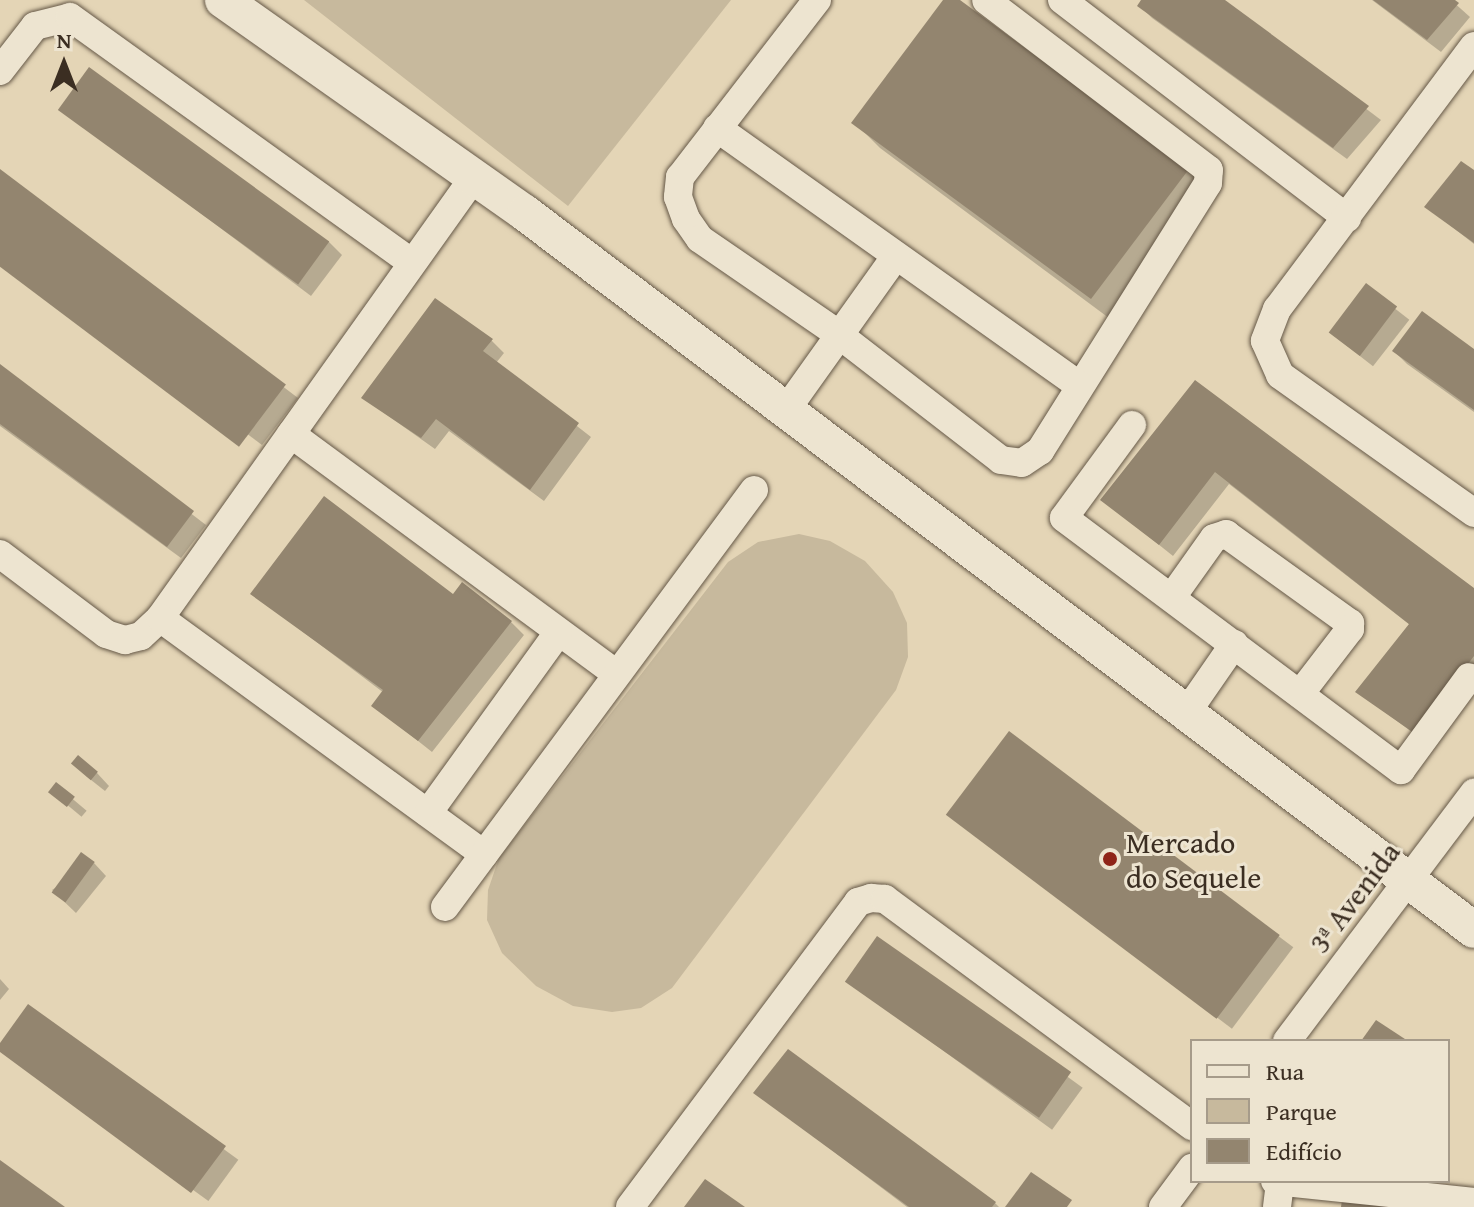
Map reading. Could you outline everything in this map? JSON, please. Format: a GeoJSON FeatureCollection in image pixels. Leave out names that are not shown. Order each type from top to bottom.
{"type":"FeatureCollection","features":[{"type":"Feature","properties":{"kind":"street"},"geometry":{"type":"LineString","coordinates":[[223,0],[474,177],[1474,930]]}},
{"type":"Feature","properties":{"kind":"street"},"geometry":{"type":"LineString","coordinates":[[817,0],[680,177],[678,197],[686,219],[700,239],[838,334],[1001,460],[1022,463],[1040,451],[1208,183],[1209,170],[986,0]]}},
{"type":"Feature","properties":{"kind":"street"},"geometry":{"type":"LineString","coordinates":[[1062,0],[1347,218]]}},
{"type":"Feature","properties":{"kind":"street"},"geometry":{"type":"LineString","coordinates":[[0,71],[35,26],[70,17],[412,263]]}},
{"type":"Feature","properties":{"kind":"street"},"geometry":{"type":"LineString","coordinates":[[1474,46],[1277,309],[1265,341],[1280,375],[1474,513]]}},
{"type":"Feature","properties":{"kind":"street"},"geometry":{"type":"LineString","coordinates":[[717,128],[1080,386]]}},
{"type":"Feature","properties":{"kind":"street"},"geometry":{"type":"LineString","coordinates":[[0,554],[106,634],[125,640],[141,636],[160,618],[474,177]]}},
{"type":"Feature","properties":{"kind":"street"},"geometry":{"type":"LineString","coordinates":[[786,410],[896,256]]}},
{"type":"Feature","properties":{"kind":"street"},"geometry":{"type":"LineString","coordinates":[[1132,425],[1064,518],[1401,770],[1469,677]]}},
{"type":"Feature","properties":{"kind":"street"},"geometry":{"type":"LineString","coordinates":[[291,434],[616,674]]}},
{"type":"Feature","properties":{"kind":"street"},"geometry":{"type":"LineString","coordinates":[[445,907],[754,490]]}},
{"type":"Feature","properties":{"kind":"street"},"geometry":{"type":"LineString","coordinates":[[1172,597],[1214,538],[1226,534],[1350,623],[1350,629],[1300,694]]}},
{"type":"Feature","properties":{"kind":"street"},"geometry":{"type":"LineString","coordinates":[[160,618],[484,854]]}},
{"type":"Feature","properties":{"kind":"street"},"geometry":{"type":"LineString","coordinates":[[428,813],[558,633]]}},
{"type":"Feature","properties":{"kind":"street"},"geometry":{"type":"LineString","coordinates":[[1187,712],[1234,644]]}},
{"type":"Feature","properties":{"kind":"street","name":"3ª Avenida"},"geometry":{"type":"LineString","coordinates":[[1289,1039],[1474,793]]}},
{"type":"Feature","properties":{"kind":"street"},"geometry":{"type":"LineString","coordinates":[[630,1207],[858,902],[871,898],[885,899],[1190,1125]]}},
{"type":"Feature","properties":{"kind":"street"},"geometry":{"type":"LineString","coordinates":[[1163,1207],[1190,1171]]}},
{"type":"Feature","properties":{"kind":"street"},"geometry":{"type":"LineString","coordinates":[[1277,1190],[1474,1202]]}},
{"type":"Feature","properties":{"kind":"green space"},"geometry":{"type":"Polygon","coordinates":[[[304,0],[731,0],[568,206],[304,0]]]}},
{"type":"Feature","properties":{"kind":"green space"},"geometry":{"type":"Polygon","coordinates":[[[799,534],[830,541],[865,561],[893,592],[907,623],[908,657],[896,690],[672,988],[641,1008],[612,1012],[573,1006],[536,986],[502,953],[487,920],[488,890],[499,858],[728,562],[758,542],[799,534]]]}},
{"type":"Feature","properties":{"kind":"building"},"geometry":{"type":"Polygon","coordinates":[[[943,0],[960,0],[1189,169],[1091,299],[851,123],[943,0]]]}},
{"type":"Feature","properties":{"kind":"building"},"geometry":{"type":"Polygon","coordinates":[[[1141,0],[1225,0],[1369,106],[1333,148],[1137,6],[1141,0]]]}},
{"type":"Feature","properties":{"kind":"building"},"geometry":{"type":"Polygon","coordinates":[[[1373,0],[1455,0],[1459,3],[1427,40],[1373,0]]]}},
{"type":"Feature","properties":{"kind":"building"},"geometry":{"type":"Polygon","coordinates":[[[89,67],[329,242],[298,284],[58,110],[89,67]]]}},
{"type":"Feature","properties":{"kind":"building"},"geometry":{"type":"Polygon","coordinates":[[[1461,161],[1474,170],[1474,243],[1424,207],[1461,161]]]}},
{"type":"Feature","properties":{"kind":"building"},"geometry":{"type":"Polygon","coordinates":[[[0,169],[286,384],[239,447],[0,267],[0,169]]]}},
{"type":"Feature","properties":{"kind":"building"},"geometry":{"type":"Polygon","coordinates":[[[1366,283],[1397,306],[1360,356],[1329,333],[1366,283]]]}},
{"type":"Feature","properties":{"kind":"building"},"geometry":{"type":"Polygon","coordinates":[[[435,298],[493,339],[483,351],[579,423],[530,490],[436,419],[421,438],[361,398],[435,298]]]}},
{"type":"Feature","properties":{"kind":"building"},"geometry":{"type":"Polygon","coordinates":[[[1422,311],[1474,349],[1474,410],[1392,351],[1422,311]]]}},
{"type":"Feature","properties":{"kind":"building"},"geometry":{"type":"Polygon","coordinates":[[[0,364],[194,511],[167,547],[0,424],[0,364]]]}},
{"type":"Feature","properties":{"kind":"building"},"geometry":{"type":"Polygon","coordinates":[[[1195,380],[1474,588],[1474,656],[1414,733],[1355,692],[1409,624],[1215,472],[1159,545],[1100,500],[1195,380]]]}},
{"type":"Feature","properties":{"kind":"building"},"geometry":{"type":"Polygon","coordinates":[[[324,496],[453,594],[462,582],[512,621],[418,741],[371,706],[383,690],[250,594],[324,496]]]}},
{"type":"Feature","properties":{"kind":"building"},"geometry":{"type":"Polygon","coordinates":[[[1009,731],[1280,935],[1217,1019],[946,815],[1009,731]]]}},
{"type":"Feature","properties":{"kind":"building"},"geometry":{"type":"Polygon","coordinates":[[[78,755],[98,772],[91,780],[71,763],[78,755]]]}},
{"type":"Feature","properties":{"kind":"building"},"geometry":{"type":"Polygon","coordinates":[[[56,782],[75,797],[67,807],[48,792],[56,782]]]}},
{"type":"Feature","properties":{"kind":"building"},"geometry":{"type":"Polygon","coordinates":[[[81,852],[95,862],[65,902],[52,892],[81,852]]]}},
{"type":"Feature","properties":{"kind":"building"},"geometry":{"type":"Polygon","coordinates":[[[877,936],[1071,1072],[1039,1118],[845,982],[877,936]]]}},
{"type":"Feature","properties":{"kind":"building"},"geometry":{"type":"Polygon","coordinates":[[[28,1004],[226,1146],[191,1193],[0,1052],[0,1043],[28,1004]]]}},
{"type":"Feature","properties":{"kind":"building"},"geometry":{"type":"Polygon","coordinates":[[[1376,1020],[1405,1039],[1362,1039],[1376,1020]]]}},
{"type":"Feature","properties":{"kind":"building"},"geometry":{"type":"Polygon","coordinates":[[[788,1049],[996,1202],[992,1207],[909,1207],[753,1093],[788,1049]]]}},
{"type":"Feature","properties":{"kind":"building"},"geometry":{"type":"Polygon","coordinates":[[[0,1160],[65,1207],[0,1207],[0,1160]]]}},
{"type":"Feature","properties":{"kind":"building"},"geometry":{"type":"Polygon","coordinates":[[[1031,1172],[1072,1200],[1067,1207],[1005,1207],[1031,1172]]]}},
{"type":"Feature","properties":{"kind":"building"},"geometry":{"type":"Polygon","coordinates":[[[705,1179],[745,1207],[684,1207],[705,1179]]]}},
{"type":"Feature","properties":{"kind":"building"},"geometry":{"type":"Polygon","coordinates":[[[1342,1200],[1393,1207],[1341,1207],[1342,1200]]]}},
{"type":"Feature","properties":{"kind":"place","name":"Mercado do Sequele"},"geometry":{"type":"Point","coordinates":[1110,859]}}]}
